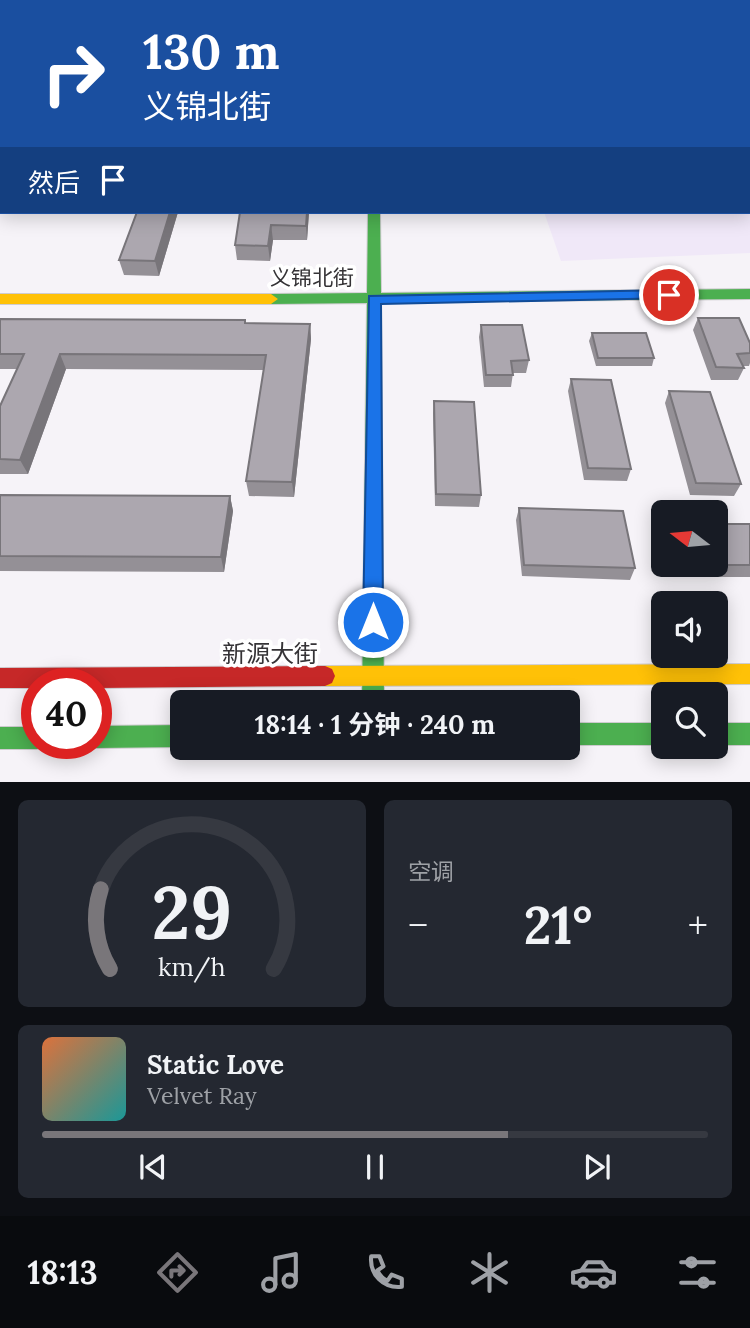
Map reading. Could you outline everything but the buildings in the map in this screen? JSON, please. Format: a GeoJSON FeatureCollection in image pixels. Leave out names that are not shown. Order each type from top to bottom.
{"type":"FeatureCollection","features":[{"type":"Feature","properties":{"kind":"street"},"geometry":{"type":"LineString","coordinates":[[373,690],[374,214]]}},
{"type":"Feature","properties":{"kind":"street","name":"义锦北街"},"geometry":{"type":"LineString","coordinates":[[0,299],[374,299],[750,293]]}},
{"type":"Feature","properties":{"kind":"street","name":"新源大街"},"geometry":{"type":"LineString","coordinates":[[0,678],[750,674]]}},
{"type":"Feature","properties":{"kind":"street"},"geometry":{"type":"LineString","coordinates":[[580,734],[651,734]]}},
{"type":"Feature","properties":{"kind":"street"},"geometry":{"type":"LineString","coordinates":[[728,734],[750,734]]}},
{"type":"Feature","properties":{"kind":"street"},"geometry":{"type":"LineString","coordinates":[[112,737],[170,736]]}},
{"type":"Feature","properties":{"kind":"street"},"geometry":{"type":"LineString","coordinates":[[0,738],[21,738]]}},
{"type":"Feature","properties":{"kind":"shaded area"},"geometry":{"type":"Polygon","coordinates":[[[545,214],[750,214],[750,253],[561,261],[545,214]]]}},
{"type":"Feature","properties":{"kind":"traffic: fast"},"geometry":{"type":"LineString","coordinates":[[373,690],[374,214]]}},
{"type":"Feature","properties":{"kind":"traffic: fast"},"geometry":{"type":"LineString","coordinates":[[271,299],[750,294]]}},
{"type":"Feature","properties":{"kind":"traffic: fast"},"geometry":{"type":"LineString","coordinates":[[580,734],[651,734]]}},
{"type":"Feature","properties":{"kind":"traffic: fast"},"geometry":{"type":"LineString","coordinates":[[728,734],[750,734]]}},
{"type":"Feature","properties":{"kind":"traffic: fast"},"geometry":{"type":"LineString","coordinates":[[112,737],[170,736]]}},
{"type":"Feature","properties":{"kind":"traffic: fast"},"geometry":{"type":"LineString","coordinates":[[0,738],[21,738]]}},
{"type":"Feature","properties":{"kind":"traffic: slow"},"geometry":{"type":"LineString","coordinates":[[0,299],[271,299]]}},
{"type":"Feature","properties":{"kind":"traffic: slow"},"geometry":{"type":"LineString","coordinates":[[325,676],[750,674]]}},
{"type":"Feature","properties":{"kind":"traffic: jam"},"geometry":{"type":"LineString","coordinates":[[0,678],[325,676]]}},
{"type":"Feature","properties":{"kind":"route"},"geometry":{"type":"LineString","coordinates":[[373,622],[374,299],[669,295]]}}]}
